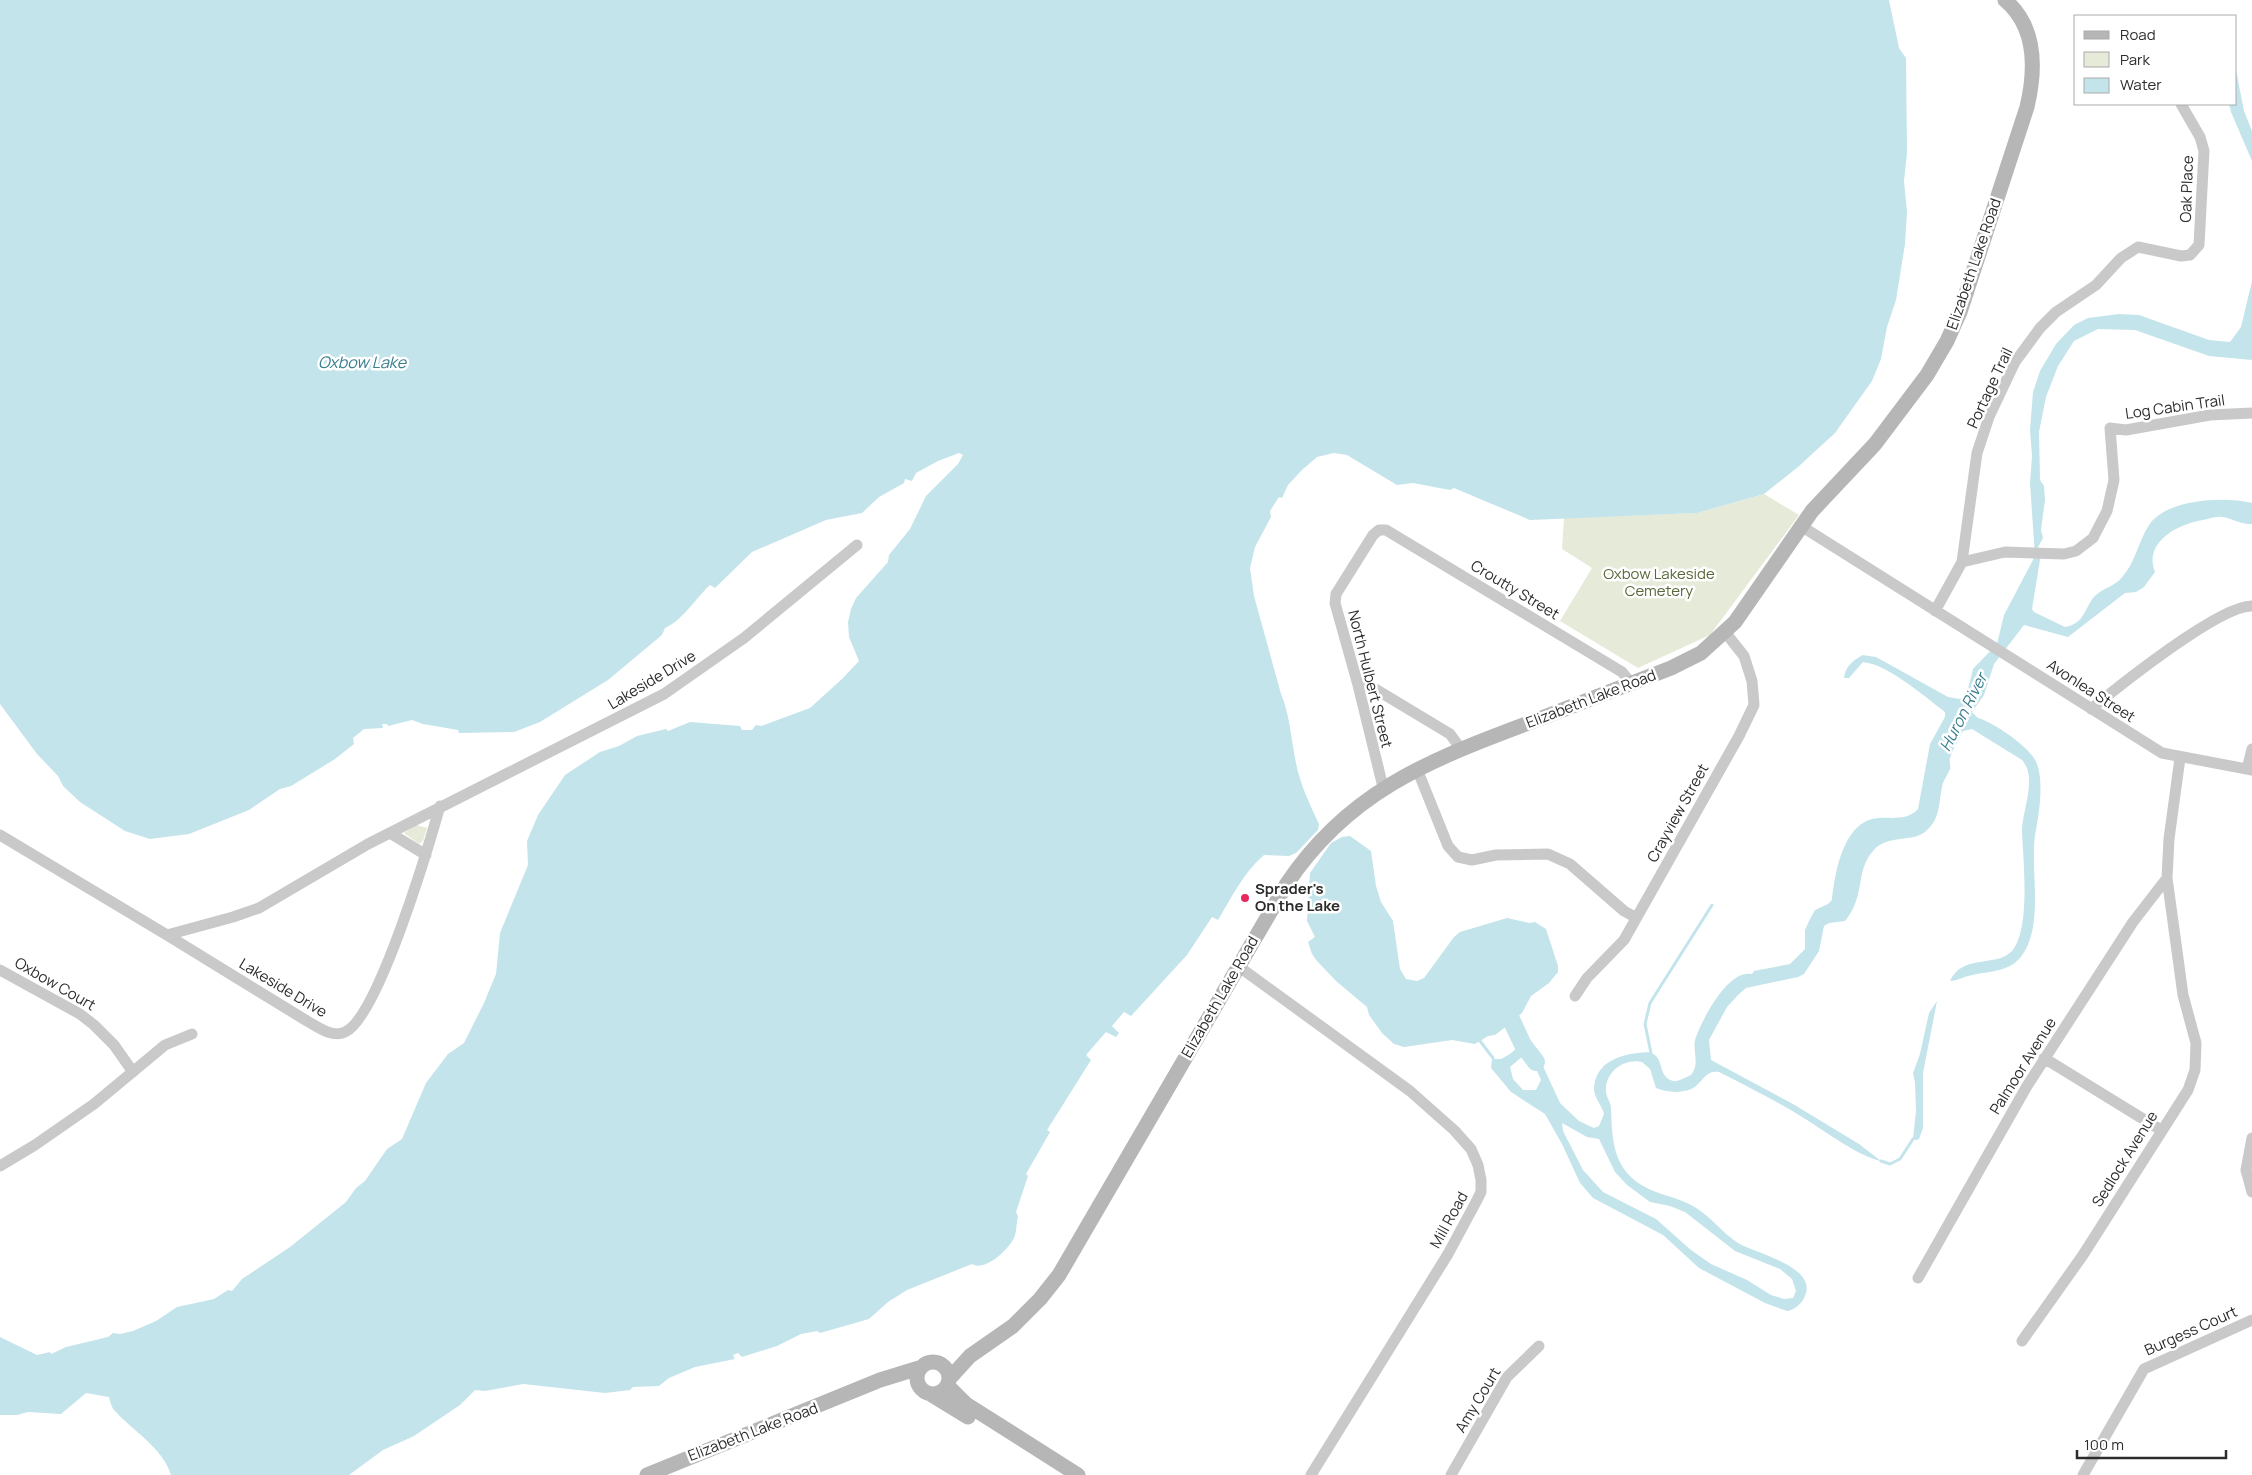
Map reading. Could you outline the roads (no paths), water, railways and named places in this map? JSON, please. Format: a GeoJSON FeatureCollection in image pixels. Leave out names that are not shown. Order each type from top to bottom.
{"type":"FeatureCollection","features":[{"type":"Feature","properties":{"kind":"street","name":"Elizabeth Lake Road"},"geometry":{"type":"LineString","coordinates":[[949,1382],[962,1364],[1015,1323],[1040,1299],[1065,1266],[1286,885],[1308,855],[1344,818],[1383,787],[1417,768],[1461,749],[1632,684],[1701,653],[1725,632],[1744,610],[1801,526],[1821,501],[1875,444],[1909,402],[1935,363],[1958,317],[2024,118],[2031,89],[2034,64],[2024,24],[2011,2]]}},
{"type":"Feature","properties":{"kind":"street","name":"Oak Place"},"geometry":{"type":"LineString","coordinates":[[2182,105],[2200,137],[2204,151],[2200,237],[2196,250]]}},
{"type":"Feature","properties":{"kind":"street","name":"Portage Trail"},"geometry":{"type":"LineString","coordinates":[[1962,562],[1978,453],[1989,417],[2015,362],[2040,328],[2056,312],[2096,285],[2121,258],[2138,247],[2181,256],[2190,255],[2196,250]]}},
{"type":"Feature","properties":{"kind":"street","name":"Log Cabin Trail"},"geometry":{"type":"LineString","coordinates":[[1962,562],[2006,552],[2064,554],[2076,551],[2093,538],[2107,512],[2114,480],[2110,428],[2126,430],[2210,416],[2252,413]]}},
{"type":"Feature","properties":{"kind":"street","name":"Avonlea Street"},"geometry":{"type":"LineString","coordinates":[[1801,526],[2162,753],[2250,770]]}},
{"type":"Feature","properties":{"kind":"street","name":"Croutty Street"},"geometry":{"type":"LineString","coordinates":[[1379,530],[1386,530],[1614,667],[1622,672],[1632,684]]}},
{"type":"Feature","properties":{"kind":"street","name":"North Hulbert Street"},"geometry":{"type":"LineString","coordinates":[[1379,530],[1372,535],[1335,598],[1383,787]]}},
{"type":"Feature","properties":{"kind":"street","name":"Lakeside Drive"},"geometry":{"type":"LineString","coordinates":[[167,935],[234,918],[259,908],[298,887],[336,862],[440,806],[664,694],[744,638],[857,545]]}},
{"type":"Feature","properties":{"kind":"street"},"geometry":{"type":"LineString","coordinates":[[1935,611],[1962,562]]}},
{"type":"Feature","properties":{"kind":"street"},"geometry":{"type":"LineString","coordinates":[[2091,708],[2165,652],[2227,614],[2245,606],[2252,606]]}},
{"type":"Feature","properties":{"kind":"street","name":"Crayview Street"},"geometry":{"type":"LineString","coordinates":[[1575,996],[1587,978],[1624,940],[1739,736],[1754,705],[1752,682],[1744,656],[1725,632]]}},
{"type":"Feature","properties":{"kind":"street"},"geometry":{"type":"LineString","coordinates":[[1358,685],[1367,684],[1450,734],[1461,749]]}},
{"type":"Feature","properties":{"kind":"street"},"geometry":{"type":"LineString","coordinates":[[2250,770],[2252,749]]}},
{"type":"Feature","properties":{"kind":"street"},"geometry":{"type":"LineString","coordinates":[[2166,878],[2171,821],[2180,758]]}},
{"type":"Feature","properties":{"kind":"street"},"geometry":{"type":"LineString","coordinates":[[1417,768],[1448,846],[1458,857],[1472,860],[1496,855],[1548,854],[1570,864],[1624,911],[1636,917]]}},
{"type":"Feature","properties":{"kind":"street","name":"Lakeside Drive"},"geometry":{"type":"LineString","coordinates":[[0,835],[307,1021],[328,1032],[337,1034],[346,1032],[356,1024],[368,1004],[383,971],[426,854],[440,806]]}},
{"type":"Feature","properties":{"kind":"street"},"geometry":{"type":"LineString","coordinates":[[390,834],[426,854]]}},
{"type":"Feature","properties":{"kind":"street","name":"Sedlock Avenue"},"geometry":{"type":"LineString","coordinates":[[2022,1341],[2070,1275],[2188,1090],[2195,1070],[2196,1043],[2183,995],[2166,878]]}},
{"type":"Feature","properties":{"kind":"street","name":"Palmoor Avenue"},"geometry":{"type":"LineString","coordinates":[[1918,1278],[1998,1134],[2044,1058],[2133,922],[2166,878]]}},
{"type":"Feature","properties":{"kind":"street","name":"Mill Road"},"geometry":{"type":"LineString","coordinates":[[1238,966],[1410,1091],[1454,1130],[1471,1149],[1481,1180],[1481,1192],[1448,1254],[1310,1475]]}},
{"type":"Feature","properties":{"kind":"street","name":"Oxbow Court"},"geometry":{"type":"LineString","coordinates":[[0,970],[80,1014],[94,1025],[114,1046],[133,1072]]}},
{"type":"Feature","properties":{"kind":"street"},"geometry":{"type":"LineString","coordinates":[[0,1166],[64,1126],[165,1046],[192,1034]]}},
{"type":"Feature","properties":{"kind":"street"},"geometry":{"type":"LineString","coordinates":[[2044,1058],[2161,1130]]}},
{"type":"Feature","properties":{"kind":"street"},"geometry":{"type":"LineString","coordinates":[[2252,1138],[2246,1170],[2252,1192]]}},
{"type":"Feature","properties":{"kind":"street","name":"Burgess Court"},"geometry":{"type":"LineString","coordinates":[[2083,1475],[2144,1369],[2252,1320]]}},
{"type":"Feature","properties":{"kind":"street","name":"Elizabeth Lake Road"},"geometry":{"type":"LineString","coordinates":[[940,1363],[956,1357],[990,1332],[1015,1323]]}},
{"type":"Feature","properties":{"kind":"street","name":"Amy Court"},"geometry":{"type":"LineString","coordinates":[[1451,1475],[1503,1383],[1539,1346]]}},
{"type":"Feature","properties":{"kind":"street"},"geometry":{"type":"LineString","coordinates":[[1018,1438],[978,1422],[923,1391],[918,1384],[917,1376],[920,1368],[930,1362],[940,1363],[948,1371],[949,1382],[966,1404],[1078,1475]]}},
{"type":"Feature","properties":{"kind":"street"},"geometry":{"type":"LineString","coordinates":[[962,1364],[960,1383],[966,1404]]}},
{"type":"Feature","properties":{"kind":"street","name":"Elizabeth Lake Road"},"geometry":{"type":"LineString","coordinates":[[647,1475],[831,1402],[880,1380],[920,1368]]}},
{"type":"Feature","properties":{"kind":"street"},"geometry":{"type":"LineString","coordinates":[[932,1395],[942,1393],[949,1382]]}},
{"type":"Feature","properties":{"kind":"street","name":"Elizabeth Lake Road"},"geometry":{"type":"LineString","coordinates":[[831,1402],[898,1384],[918,1384]]}},
{"type":"Feature","properties":{"kind":"water","name":"Oxbow Lake"},"geometry":{"type":"Polygon","coordinates":[[[0,0],[1889,0],[1899,48],[1906,58],[1907,153],[1904,181],[1907,212],[1905,244],[1896,300],[1887,327],[1881,359],[1872,381],[1835,433],[1798,467],[1764,494],[1697,513],[1530,520],[1454,488],[1450,490],[1413,483],[1397,485],[1347,455],[1334,453],[1317,457],[1288,485],[1282,498],[1279,497],[1270,511],[1271,517],[1255,547],[1250,568],[1254,596],[1288,717],[1299,775],[1319,824],[1318,830],[1296,853],[1289,856],[1264,855],[1238,886],[1218,920],[1212,917],[1187,955],[1131,1016],[1124,1012],[1112,1026],[1119,1033],[1116,1037],[1106,1032],[1086,1055],[1091,1060],[1047,1130],[1050,1132],[1026,1174],[1028,1176],[1016,1212],[1018,1216],[1016,1233],[1002,1254],[983,1265],[977,1266],[972,1264],[907,1290],[888,1302],[869,1319],[820,1333],[817,1331],[801,1334],[777,1346],[742,1357],[738,1353],[733,1355],[735,1359],[695,1367],[669,1378],[659,1386],[633,1387],[630,1390],[605,1393],[523,1384],[485,1391],[475,1390],[460,1405],[414,1436],[383,1450],[349,1475],[171,1475],[167,1465],[155,1448],[114,1410],[109,1397],[86,1393],[61,1414],[28,1412],[17,1415],[0,1415],[0,1337],[37,1355],[50,1352],[51,1354],[66,1347],[108,1337],[113,1333],[120,1334],[133,1331],[156,1321],[177,1307],[214,1299],[228,1290],[232,1291],[242,1279],[290,1247],[346,1202],[356,1188],[365,1181],[387,1149],[402,1139],[426,1083],[448,1054],[464,1043],[496,974],[500,933],[528,865],[527,841],[538,815],[565,775],[600,752],[619,746],[637,736],[666,729],[668,731],[690,722],[740,726],[742,730],[752,730],[756,725],[761,726],[810,708],[859,661],[849,637],[848,622],[856,598],[888,562],[889,555],[910,529],[926,496],[958,464],[963,455],[959,453],[938,461],[916,473],[912,481],[905,479],[904,483],[879,497],[862,513],[826,520],[752,552],[715,588],[710,585],[678,620],[665,628],[662,635],[608,680],[540,722],[514,732],[459,733],[458,730],[423,724],[412,720],[388,726],[387,724],[382,724],[383,728],[364,729],[353,738],[354,744],[335,759],[291,786],[280,789],[249,810],[189,834],[150,839],[125,831],[80,802],[63,786],[58,776],[37,754],[0,704],[0,0]]]}},
{"type":"Feature","properties":{"kind":"water"},"geometry":{"type":"Polygon","coordinates":[[[2237,75],[2244,111],[2252,131],[2252,161],[2229,105],[2237,105],[2237,75]]]}},
{"type":"Feature","properties":{"kind":"water"},"geometry":{"type":"Polygon","coordinates":[[[2252,281],[2252,360],[2209,356],[2135,330],[2098,329],[2074,341],[2058,366],[2046,397],[2039,432],[2040,480],[2044,486],[2045,500],[2041,530],[2043,538],[2038,547],[2040,560],[2032,609],[2034,612],[2065,627],[2076,623],[2096,595],[2120,580],[2131,564],[2149,525],[2157,516],[2168,510],[2182,505],[2212,500],[2252,503],[2252,524],[2217,517],[2193,522],[2174,530],[2158,543],[2153,561],[2155,572],[2144,587],[2136,592],[2125,593],[2068,637],[2024,625],[1994,664],[1984,695],[1972,712],[1978,718],[1985,720],[2011,736],[2028,751],[2037,764],[2040,780],[2040,799],[2034,849],[2034,915],[2028,946],[2020,958],[2003,969],[1950,981],[1956,972],[1963,967],[1997,959],[2012,951],[2018,941],[2022,927],[2025,893],[2022,831],[2029,785],[2027,767],[2022,760],[1972,729],[1963,731],[1950,758],[1950,769],[1943,783],[1937,815],[1930,827],[1925,832],[1913,837],[1885,842],[1873,851],[1864,867],[1856,902],[1851,912],[1845,921],[1829,923],[1824,926],[1819,951],[1804,974],[1798,977],[1746,988],[1727,1007],[1709,1040],[1711,1060],[1793,1104],[1859,1144],[1881,1161],[1863,1155],[1786,1107],[1719,1072],[1711,1072],[1692,1089],[1676,1092],[1656,1088],[1650,1069],[1642,1062],[1635,1061],[1622,1064],[1612,1072],[1606,1091],[1611,1106],[1614,1144],[1624,1169],[1630,1176],[1644,1187],[1683,1201],[1697,1209],[1738,1243],[1795,1270],[1803,1278],[1807,1287],[1801,1302],[1795,1308],[1787,1311],[1765,1303],[1699,1268],[1663,1235],[1593,1198],[1580,1183],[1562,1144],[1545,1114],[1511,1092],[1491,1068],[1492,1059],[1501,1059],[1523,1043],[1536,1051],[1560,1103],[1579,1121],[1594,1128],[1599,1126],[1604,1114],[1594,1092],[1595,1080],[1598,1073],[1608,1062],[1622,1056],[1646,1052],[1656,1056],[1668,1079],[1677,1081],[1691,1075],[1696,1061],[1696,1037],[1710,1007],[1726,987],[1743,974],[1752,974],[1754,971],[1790,964],[1805,949],[1805,930],[1815,910],[1832,900],[1843,850],[1856,828],[1866,821],[1878,818],[1904,817],[1918,809],[1930,744],[1945,717],[1945,712],[1906,682],[1873,664],[1863,662],[1849,678],[1844,678],[1846,670],[1850,664],[1863,655],[1876,657],[1948,697],[1960,699],[1968,689],[1973,669],[1997,644],[2004,615],[2035,556],[2030,483],[2032,456],[2030,430],[2033,392],[2040,371],[2056,344],[2074,325],[2088,318],[2119,314],[2139,315],[2209,340],[2230,342],[2241,327],[2252,281]],[[1523,1056],[1510,1067],[1513,1079],[1523,1090],[1536,1090],[1541,1080],[1533,1062],[1523,1056]],[[1562,1123],[1563,1131],[1583,1170],[1603,1192],[1656,1219],[1691,1250],[1711,1264],[1747,1280],[1771,1295],[1784,1299],[1793,1298],[1796,1291],[1792,1279],[1780,1269],[1735,1251],[1685,1212],[1670,1206],[1650,1202],[1627,1185],[1615,1172],[1599,1139],[1587,1137],[1562,1123]]]}},
{"type":"Feature","properties":{"kind":"water"},"geometry":{"type":"Polygon","coordinates":[[[1350,836],[1371,851],[1376,886],[1381,902],[1393,921],[1400,969],[1406,979],[1417,981],[1424,978],[1454,937],[1460,932],[1507,918],[1529,923],[1535,922],[1546,929],[1558,966],[1558,972],[1549,983],[1531,996],[1522,1013],[1512,1022],[1495,1035],[1488,1036],[1475,1044],[1452,1040],[1404,1047],[1394,1044],[1382,1033],[1369,1015],[1367,1007],[1336,981],[1317,961],[1312,954],[1308,942],[1315,937],[1307,921],[1310,873],[1331,843],[1342,837],[1350,836]]]}},
{"type":"Feature","properties":{"kind":"water"},"geometry":{"type":"Polygon","coordinates":[[[1937,1001],[1923,1073],[1923,1128],[1919,1139],[1916,1140],[1913,1139],[1916,1111],[1913,1073],[1920,1054],[1929,1013],[1937,1001]]]}},
{"type":"Feature","properties":{"kind":"waterway"},"geometry":{"type":"LineString","coordinates":[[1651,1053],[1645,1024],[1650,1003],[1712,905]]}},
{"type":"Feature","properties":{"kind":"waterway","name":"Huron River"},"geometry":{"type":"LineString","coordinates":[[1502,1000],[1523,1045],[1536,1062]]}},
{"type":"Feature","properties":{"kind":"waterway"},"geometry":{"type":"LineString","coordinates":[[1480,1041],[1493,1058]]}},
{"type":"Feature","properties":{"kind":"waterway"},"geometry":{"type":"LineString","coordinates":[[1881,1161],[1890,1164],[1900,1159],[1913,1139]]}},
{"type":"Feature","properties":{"kind":"place","name":"Sprader's On the Lake"},"geometry":{"type":"Point","coordinates":[1245,898]}},
{"type":"Feature","properties":{"kind":"park label","name":"Oxbow Lakeside Cemetery"},"geometry":{"type":"Point","coordinates":[1659,582]}}]}
